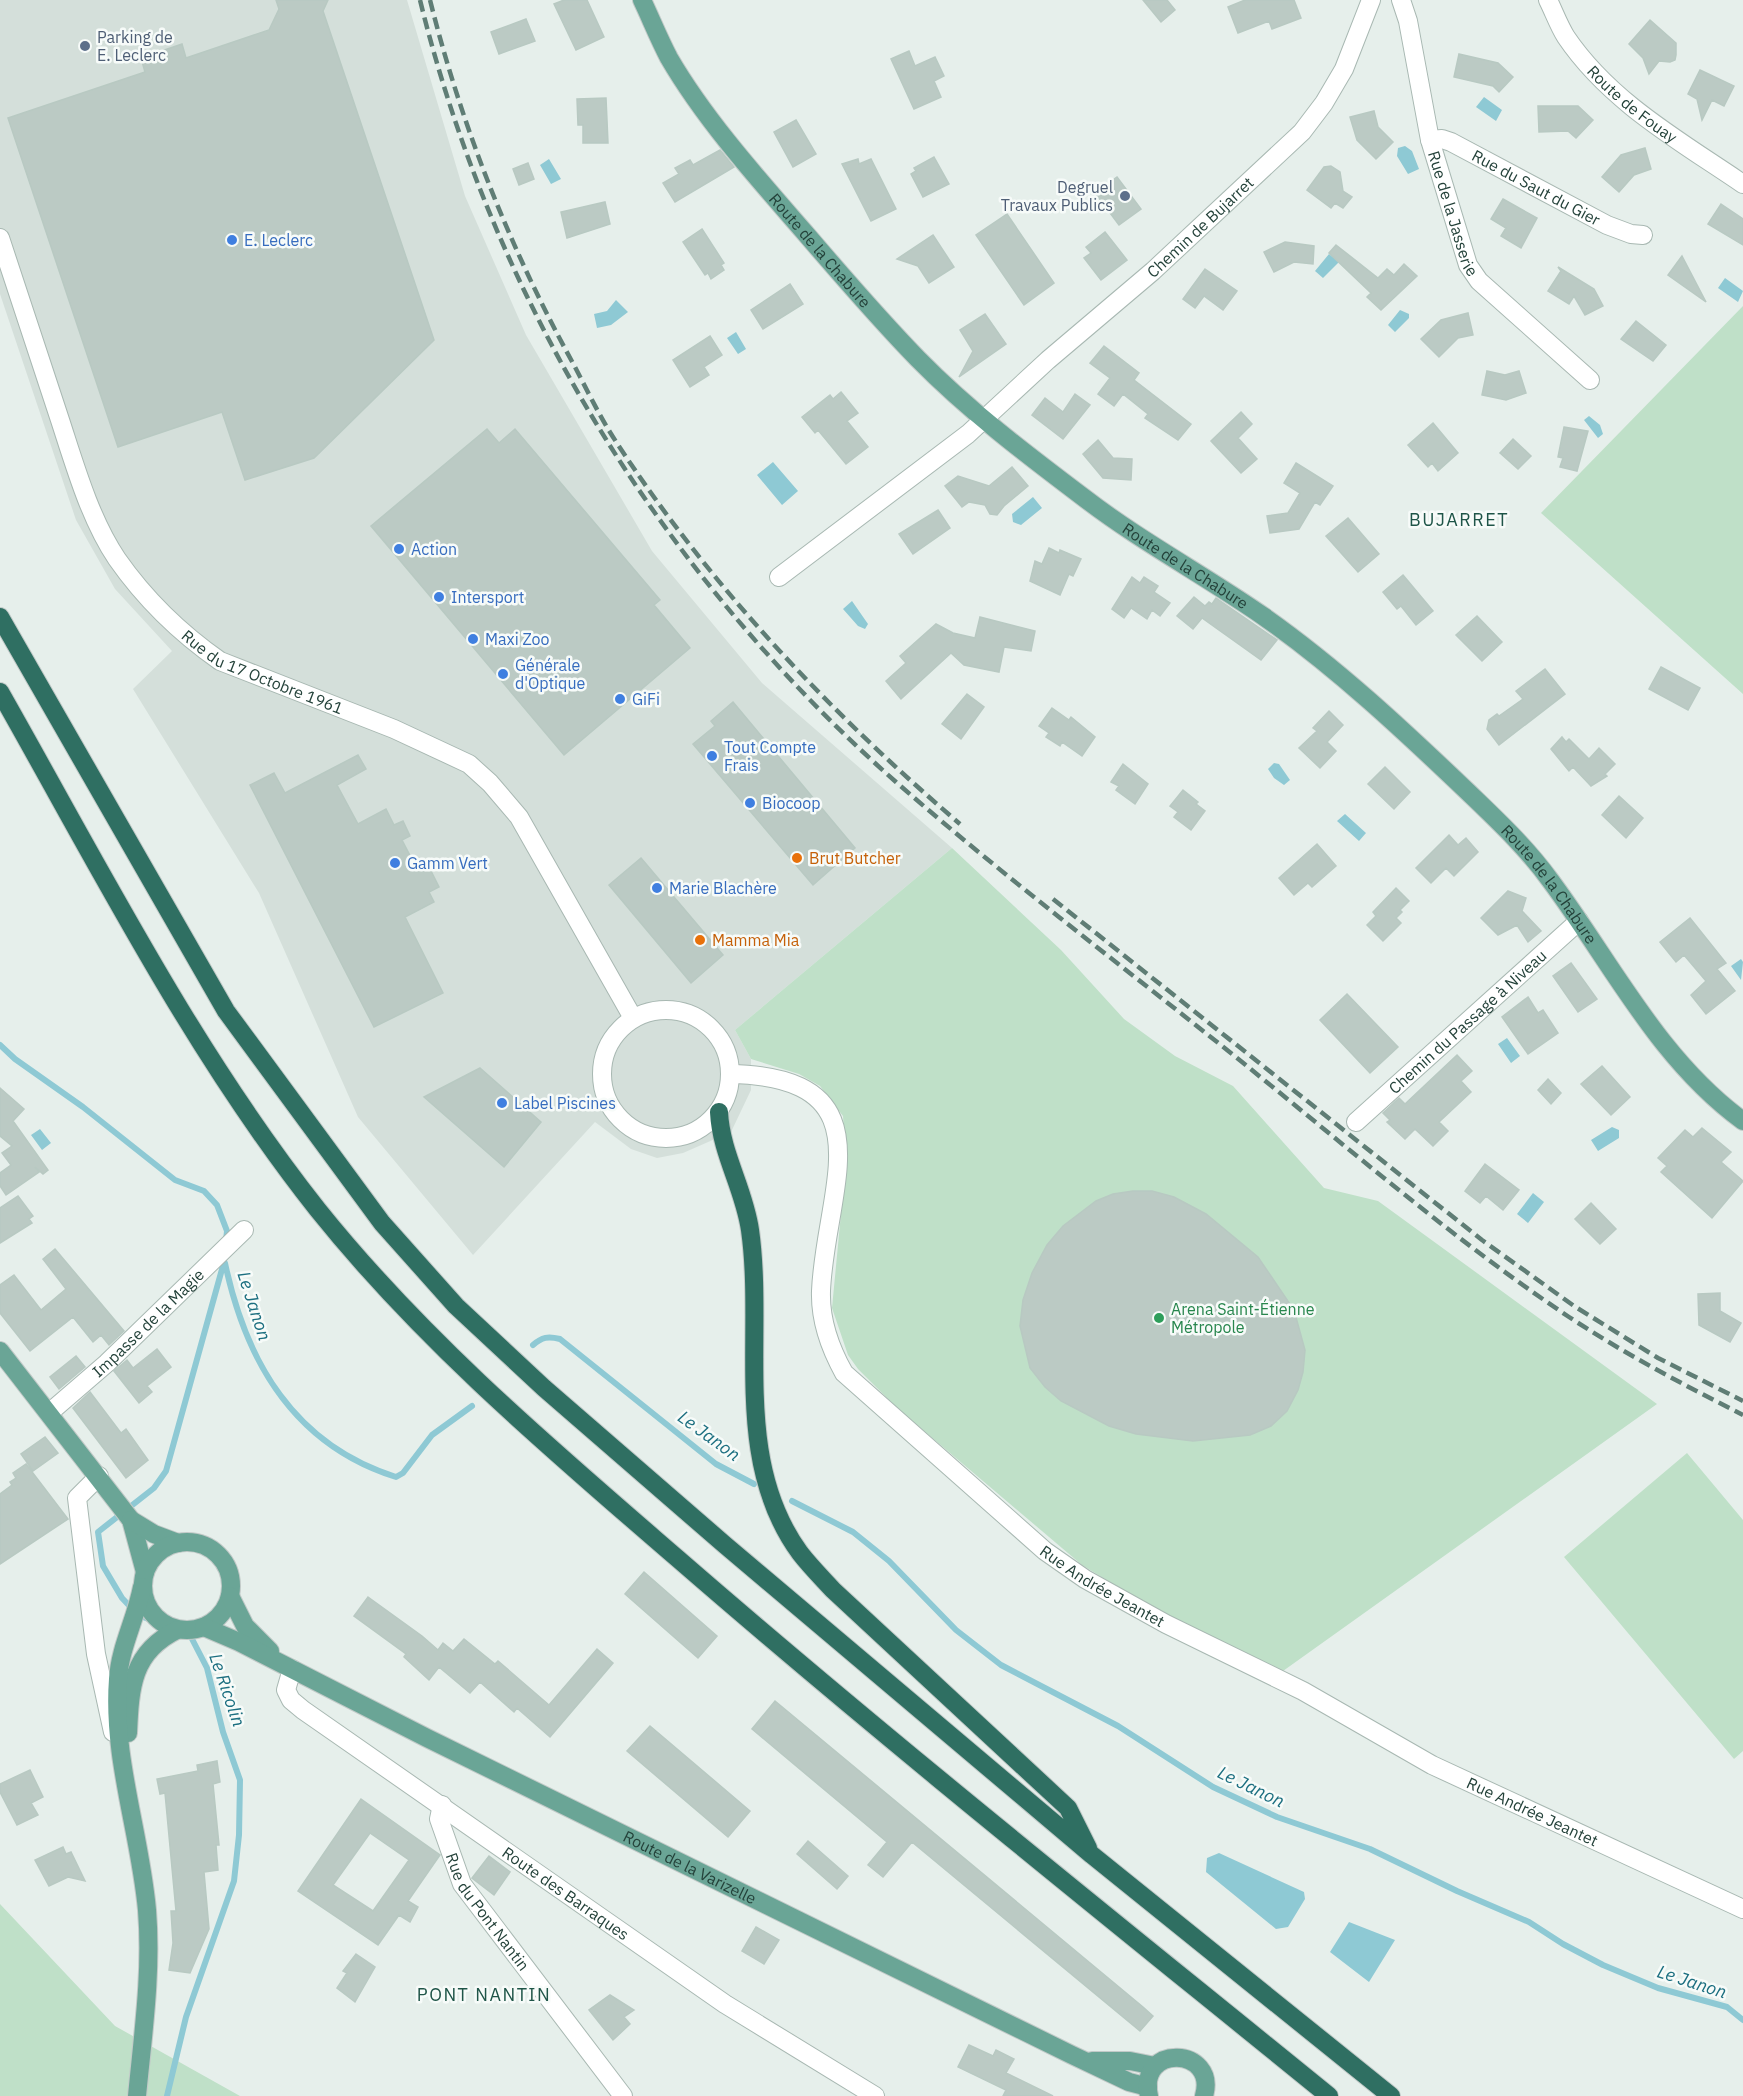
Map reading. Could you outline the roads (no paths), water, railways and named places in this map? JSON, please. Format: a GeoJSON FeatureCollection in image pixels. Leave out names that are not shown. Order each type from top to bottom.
{"type":"FeatureCollection","features":[{"type":"Feature","properties":{"kind":"highway"},"geometry":{"type":"LineString","coordinates":[[0,617],[226,1011],[382,1223],[456,1306],[544,1388],[734,1553],[1092,1855],[1391,2096]]}},
{"type":"Feature","properties":{"kind":"highway"},"geometry":{"type":"LineString","coordinates":[[0,692],[136,934],[232,1091],[274,1152],[320,1212],[414,1318],[544,1442],[717,1593],[1329,2096]]}},
{"type":"Feature","properties":{"kind":"highway"},"geometry":{"type":"LineString","coordinates":[[719,1112],[722,1141],[743,1197],[750,1231],[756,1432],[766,1481],[781,1520],[800,1553],[833,1590],[1068,1808],[1092,1855]]}},
{"type":"Feature","properties":{"kind":"main road","name":"Route de la Chabure"},"geometry":{"type":"LineString","coordinates":[[642,0],[667,54],[682,79],[774,197],[920,362],[984,419],[1110,517],[1261,615],[1331,668],[1385,714],[1516,839],[1549,878],[1625,993],[1663,1043],[1716,1101],[1743,1121]]}},
{"type":"Feature","properties":{"kind":"main road"},"geometry":{"type":"LineString","coordinates":[[0,1351],[131,1520],[154,1534],[178,1543],[200,1544],[220,1556],[229,1575],[230,1596],[225,1609],[216,1619],[204,1627],[169,1634],[146,1651],[132,1688],[126,1792]]}},
{"type":"Feature","properties":{"kind":"main road"},"geometry":{"type":"LineString","coordinates":[[131,1520],[146,1602],[153,1616],[164,1624],[169,1634]]}},
{"type":"Feature","properties":{"kind":"main road"},"geometry":{"type":"LineString","coordinates":[[137,2096],[149,1950],[147,1907],[126,1792],[118,1735],[117,1701],[121,1657],[142,1588],[158,1553],[178,1543]]}},
{"type":"Feature","properties":{"kind":"main road"},"geometry":{"type":"LineString","coordinates":[[230,1596],[245,1626],[292,1669]]}},
{"type":"Feature","properties":{"kind":"main road"},"geometry":{"type":"LineString","coordinates":[[204,1627],[292,1669]]}},
{"type":"Feature","properties":{"kind":"main road","name":"Route de la Varizelle"},"geometry":{"type":"LineString","coordinates":[[292,1669],[427,1738],[1149,2091]]}},
{"type":"Feature","properties":{"kind":"main road"},"geometry":{"type":"LineString","coordinates":[[1149,2091],[1148,2079],[1155,2066],[1174,2057],[1191,2061],[1204,2074],[1206,2083],[1204,2096]]}},
{"type":"Feature","properties":{"kind":"main road","name":"Route de la Varizelle"},"geometry":{"type":"LineString","coordinates":[[1089,2062],[1130,2061],[1155,2066]]}},
{"type":"Feature","properties":{"kind":"street","name":"Chemin de Bujarret"},"geometry":{"type":"LineString","coordinates":[[779,577],[968,434],[1048,360],[1153,272],[1302,132],[1324,104],[1344,69],[1371,0]]}},
{"type":"Feature","properties":{"kind":"street","name":"Rue de la Jasserie"},"geometry":{"type":"LineString","coordinates":[[1401,0],[1408,21],[1430,140],[1472,273],[1590,380]]}},
{"type":"Feature","properties":{"kind":"street","name":"Route de Fouay"},"geometry":{"type":"LineString","coordinates":[[1548,0],[1565,36],[1594,73],[1629,105],[1743,184]]}},
{"type":"Feature","properties":{"kind":"street","name":"Rue du Saut du Gier"},"geometry":{"type":"LineString","coordinates":[[1430,140],[1442,139],[1451,142],[1607,225],[1631,234],[1643,235]]}},
{"type":"Feature","properties":{"kind":"street","name":"Rue du 17 Octobre 1961"},"geometry":{"type":"LineString","coordinates":[[0,238],[86,492],[116,557],[140,590],[198,646],[220,661],[384,724],[469,764],[490,783],[519,817],[633,1018]]}},
{"type":"Feature","properties":{"kind":"street","name":"Chemin du Passage à Niveau"},"geometry":{"type":"LineString","coordinates":[[1356,1122],[1579,921]]}},
{"type":"Feature","properties":{"kind":"street"},"geometry":{"type":"LineString","coordinates":[[672,1010],[693,1016],[710,1028],[723,1045],[730,1074],[719,1112],[697,1130],[679,1137],[659,1138],[640,1133],[624,1123],[608,1100],[602,1070],[606,1051],[616,1034],[633,1018],[650,1012],[672,1010]]}},
{"type":"Feature","properties":{"kind":"street","name":"Rue Andrée Jeantet"},"geometry":{"type":"LineString","coordinates":[[730,1074],[762,1077],[806,1089],[823,1102],[833,1116],[838,1133],[839,1164],[828,1227],[821,1293],[824,1323],[832,1351],[844,1373],[1045,1551],[1085,1579],[1135,1608],[1303,1691],[1432,1765],[1743,1909]]}},
{"type":"Feature","properties":{"kind":"street","name":"Impasse de la Magie"},"geometry":{"type":"LineString","coordinates":[[49,1413],[107,1363],[209,1261],[240,1234]]}},
{"type":"Feature","properties":{"kind":"street"},"geometry":{"type":"LineString","coordinates":[[99,1476],[77,1498],[96,1654],[126,1792]]}},
{"type":"Feature","properties":{"kind":"street","name":"Route des Barraques"},"geometry":{"type":"LineString","coordinates":[[292,1669],[285,1690],[291,1701],[725,2004],[875,2096]]}},
{"type":"Feature","properties":{"kind":"street","name":"Rue du Pont Nantin"},"geometry":{"type":"LineString","coordinates":[[442,1805],[440,1819],[462,1884],[623,2096]]}},
{"type":"Feature","properties":{"kind":"water"},"geometry":{"type":"Polygon","coordinates":[[[1484,97],[1502,110],[1496,121],[1476,107],[1484,97]]]}},
{"type":"Feature","properties":{"kind":"water"},"geometry":{"type":"Polygon","coordinates":[[[1405,146],[1412,151],[1419,169],[1408,174],[1397,156],[1398,148],[1405,146]]]}},
{"type":"Feature","properties":{"kind":"water"},"geometry":{"type":"Polygon","coordinates":[[[549,159],[561,179],[551,184],[540,165],[549,159]]]}},
{"type":"Feature","properties":{"kind":"water"},"geometry":{"type":"Polygon","coordinates":[[[1329,254],[1339,262],[1323,278],[1315,271],[1329,254]]]}},
{"type":"Feature","properties":{"kind":"water"},"geometry":{"type":"Polygon","coordinates":[[[1725,278],[1743,291],[1738,302],[1718,288],[1725,278]]]}},
{"type":"Feature","properties":{"kind":"water"},"geometry":{"type":"Polygon","coordinates":[[[616,300],[628,312],[611,325],[597,328],[594,314],[607,311],[616,300]]]}},
{"type":"Feature","properties":{"kind":"water"},"geometry":{"type":"Polygon","coordinates":[[[1400,310],[1409,314],[1409,318],[1395,332],[1388,325],[1400,310]]]}},
{"type":"Feature","properties":{"kind":"water"},"geometry":{"type":"Polygon","coordinates":[[[736,332],[746,349],[738,354],[727,338],[736,332]]]}},
{"type":"Feature","properties":{"kind":"water"},"geometry":{"type":"Polygon","coordinates":[[[1589,416],[1600,425],[1603,434],[1598,438],[1584,420],[1589,416]]]}},
{"type":"Feature","properties":{"kind":"water"},"geometry":{"type":"Polygon","coordinates":[[[773,462],[798,491],[782,505],[757,475],[773,462]]]}},
{"type":"Feature","properties":{"kind":"water"},"geometry":{"type":"Polygon","coordinates":[[[1033,497],[1042,508],[1021,525],[1013,522],[1012,514],[1033,497]]]}},
{"type":"Feature","properties":{"kind":"water"},"geometry":{"type":"Polygon","coordinates":[[[852,601],[868,624],[865,629],[858,626],[843,609],[852,601]]]}},
{"type":"Feature","properties":{"kind":"water"},"geometry":{"type":"Polygon","coordinates":[[[1274,763],[1279,764],[1290,780],[1284,785],[1274,778],[1268,769],[1274,763]]]}},
{"type":"Feature","properties":{"kind":"water"},"geometry":{"type":"Polygon","coordinates":[[[1345,814],[1366,833],[1359,841],[1337,821],[1345,814]]]}},
{"type":"Feature","properties":{"kind":"water"},"geometry":{"type":"Polygon","coordinates":[[[1741,959],[1743,962],[1741,980],[1731,966],[1741,959]]]}},
{"type":"Feature","properties":{"kind":"water"},"geometry":{"type":"Polygon","coordinates":[[[1507,1038],[1520,1056],[1511,1063],[1498,1044],[1507,1038]]]}},
{"type":"Feature","properties":{"kind":"water"},"geometry":{"type":"Polygon","coordinates":[[[1612,1127],[1619,1130],[1619,1138],[1598,1151],[1591,1140],[1612,1127]]]}},
{"type":"Feature","properties":{"kind":"water"},"geometry":{"type":"Polygon","coordinates":[[[40,1129],[51,1143],[42,1150],[31,1135],[40,1129]]]}},
{"type":"Feature","properties":{"kind":"water"},"geometry":{"type":"Polygon","coordinates":[[[1533,1193],[1544,1202],[1528,1223],[1517,1214],[1533,1193]]]}},
{"type":"Feature","properties":{"kind":"water"},"geometry":{"type":"Polygon","coordinates":[[[1219,1853],[1304,1892],[1305,1899],[1288,1927],[1276,1929],[1206,1872],[1207,1858],[1219,1853]]]}},
{"type":"Feature","properties":{"kind":"water"},"geometry":{"type":"Polygon","coordinates":[[[1349,1922],[1395,1940],[1369,1982],[1330,1952],[1349,1922]]]}},
{"type":"Feature","properties":{"kind":"waterway","name":"Le Janon"},"geometry":{"type":"LineString","coordinates":[[0,1045],[15,1059],[83,1107],[175,1180],[204,1191],[217,1205],[227,1231],[226,1241]]}},
{"type":"Feature","properties":{"kind":"waterway","name":"Le Ricolin"},"geometry":{"type":"LineString","coordinates":[[167,2096],[186,2017],[234,1881],[239,1835],[240,1780],[223,1732],[207,1668],[190,1635],[138,1615],[122,1598],[103,1566],[98,1532],[154,1488],[166,1471],[224,1262]]}},
{"type":"Feature","properties":{"kind":"waterway","name":"Le Janon"},"geometry":{"type":"LineString","coordinates":[[225,1263],[246,1334],[261,1366],[280,1395],[303,1421],[329,1444],[360,1463],[396,1477],[403,1473],[432,1435],[472,1406]]}},
{"type":"Feature","properties":{"kind":"waterway","name":"Le Janon"},"geometry":{"type":"LineString","coordinates":[[533,1345],[545,1338],[560,1339],[716,1464],[754,1484]]}},
{"type":"Feature","properties":{"kind":"waterway","name":"Le Janon"},"geometry":{"type":"LineString","coordinates":[[792,1501],[853,1532],[889,1561],[956,1630],[1001,1665],[1118,1726],[1213,1787],[1277,1817],[1370,1849],[1457,1891],[1529,1922],[1563,1944],[1603,1965],[1658,1988],[1727,2007],[1743,2020]]}},
{"type":"Feature","properties":{"kind":"railway"},"geometry":{"type":"LineString","coordinates":[[420,0],[452,112],[493,221],[542,326],[598,427],[663,524],[734,615],[812,702],[896,782],[976,850],[1480,1253],[1590,1331],[1655,1369],[1743,1415]]}},
{"type":"Feature","properties":{"kind":"railway"},"geometry":{"type":"LineString","coordinates":[[430,0],[457,95],[509,234],[552,323],[613,437],[689,544],[773,643],[863,737],[960,824]]}},
{"type":"Feature","properties":{"kind":"railway"},"geometry":{"type":"LineString","coordinates":[[1053,899],[1482,1240],[1574,1306],[1658,1358],[1743,1401]]}},
{"type":"Feature","properties":{"kind":"place","name":"Parking de E. Leclerc"},"geometry":{"type":"Point","coordinates":[85,46]}},
{"type":"Feature","properties":{"kind":"place","name":"Degruel Travaux Publics"},"geometry":{"type":"Point","coordinates":[1125,196]}},
{"type":"Feature","properties":{"kind":"place","name":"E. Leclerc"},"geometry":{"type":"Point","coordinates":[232,240]}},
{"type":"Feature","properties":{"kind":"place","name":"Action"},"geometry":{"type":"Point","coordinates":[399,549]}},
{"type":"Feature","properties":{"kind":"place","name":"Intersport"},"geometry":{"type":"Point","coordinates":[439,597]}},
{"type":"Feature","properties":{"kind":"place","name":"Maxi Zoo"},"geometry":{"type":"Point","coordinates":[473,639]}},
{"type":"Feature","properties":{"kind":"place","name":"Générale d'Optique"},"geometry":{"type":"Point","coordinates":[503,674]}},
{"type":"Feature","properties":{"kind":"place","name":"GiFi"},"geometry":{"type":"Point","coordinates":[620,699]}},
{"type":"Feature","properties":{"kind":"place","name":"Tout Compte Frais"},"geometry":{"type":"Point","coordinates":[712,756]}},
{"type":"Feature","properties":{"kind":"place","name":"Biocoop"},"geometry":{"type":"Point","coordinates":[750,803]}},
{"type":"Feature","properties":{"kind":"place","name":"Brut Butcher"},"geometry":{"type":"Point","coordinates":[797,858]}},
{"type":"Feature","properties":{"kind":"place","name":"Gamm Vert"},"geometry":{"type":"Point","coordinates":[395,863]}},
{"type":"Feature","properties":{"kind":"place","name":"Marie Blachère"},"geometry":{"type":"Point","coordinates":[657,888]}},
{"type":"Feature","properties":{"kind":"place","name":"Mamma Mia"},"geometry":{"type":"Point","coordinates":[700,940]}},
{"type":"Feature","properties":{"kind":"place","name":"Label Piscines"},"geometry":{"type":"Point","coordinates":[502,1103]}},
{"type":"Feature","properties":{"kind":"place","name":"Arena Saint-Étienne Métropole"},"geometry":{"type":"Point","coordinates":[1159,1318]}},
{"type":"Feature","properties":{"kind":"district","name":"BUJARRET"},"geometry":{"type":"Point","coordinates":[1459,520]}},
{"type":"Feature","properties":{"kind":"district","name":"PONT NANTIN"},"geometry":{"type":"Point","coordinates":[484,1995]}}]}
